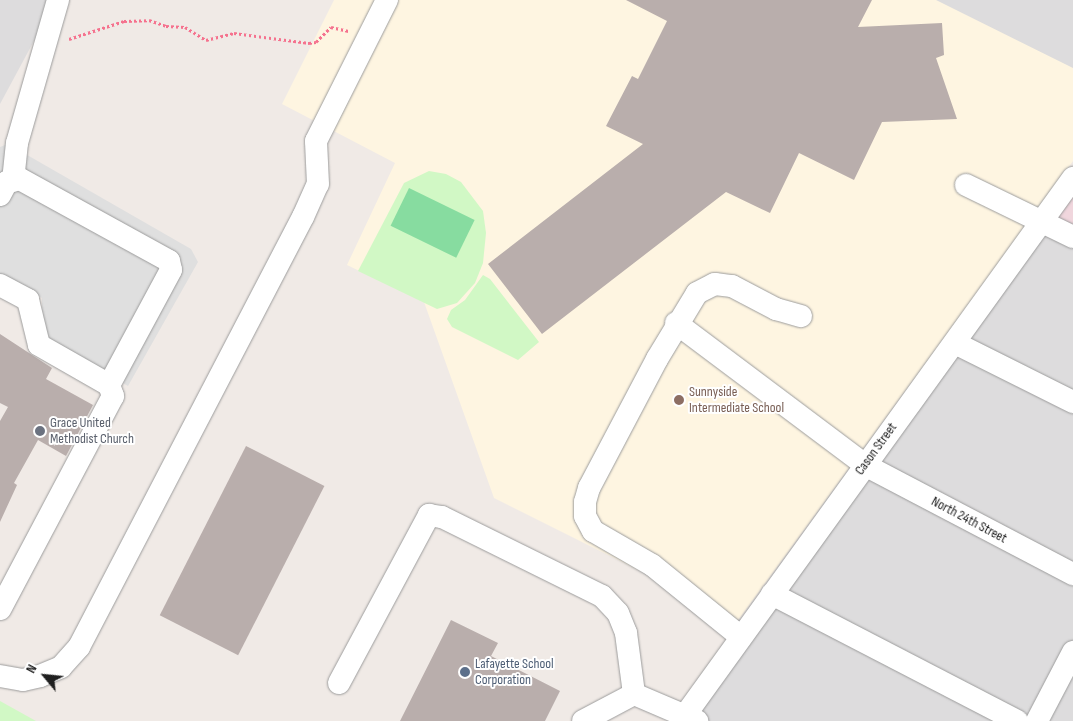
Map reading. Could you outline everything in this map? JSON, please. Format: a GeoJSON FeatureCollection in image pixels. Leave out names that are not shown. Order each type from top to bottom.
{"type":"FeatureCollection","features":[{"type":"Feature","properties":{"kind":"street"},"geometry":{"type":"LineString","coordinates":[[7,188],[17,143],[58,0]]}},
{"type":"Feature","properties":{"kind":"street"},"geometry":{"type":"LineString","coordinates":[[0,676],[23,680],[40,676],[61,667],[79,647],[304,217],[318,184],[316,141],[387,0]]}},
{"type":"Feature","properties":{"kind":"street","name":"Cason Street"},"geometry":{"type":"LineString","coordinates":[[688,719],[741,637],[864,465],[1044,222],[1073,178]]}},
{"type":"Feature","properties":{"kind":"street"},"geometry":{"type":"LineString","coordinates":[[7,188],[20,179],[169,261],[171,270],[109,385]]}},
{"type":"Feature","properties":{"kind":"street"},"geometry":{"type":"LineString","coordinates":[[966,185],[1073,237]]}},
{"type":"Feature","properties":{"kind":"street"},"geometry":{"type":"LineString","coordinates":[[741,637],[652,565],[609,543],[593,530],[585,516],[589,488],[676,324],[696,293],[715,284],[732,286],[776,308],[801,316]]}},
{"type":"Feature","properties":{"kind":"street"},"geometry":{"type":"LineString","coordinates":[[0,285],[28,300],[39,345],[109,385],[113,396],[0,609]]}},
{"type":"Feature","properties":{"kind":"street","name":"North 24th Street"},"geometry":{"type":"LineString","coordinates":[[676,324],[864,465],[1073,574]]}},
{"type":"Feature","properties":{"kind":"street"},"geometry":{"type":"LineString","coordinates":[[955,343],[1073,402]]}},
{"type":"Feature","properties":{"kind":"street"},"geometry":{"type":"LineString","coordinates":[[339,682],[429,515],[442,517],[602,596],[618,613],[626,633],[634,694]]}},
{"type":"Feature","properties":{"kind":"street"},"geometry":{"type":"LineString","coordinates":[[772,594],[1016,721]]}},
{"type":"Feature","properties":{"kind":"street"},"geometry":{"type":"LineString","coordinates":[[1037,721],[1073,652]]}},
{"type":"Feature","properties":{"kind":"street"},"geometry":{"type":"LineString","coordinates":[[634,694],[688,719]]}},
{"type":"Feature","properties":{"kind":"street"},"geometry":{"type":"LineString","coordinates":[[583,721],[634,694]]}},
{"type":"Feature","properties":{"kind":"path"},"geometry":{"type":"LineString","coordinates":[[46,41],[68,40],[124,21],[149,20],[166,26],[185,27],[206,40],[234,33],[309,43],[316,42],[331,27],[341,27],[367,39]]}},
{"type":"Feature","properties":{"kind":"shaded area"},"geometry":{"type":"Polygon","coordinates":[[[0,0],[56,0],[0,104],[0,0]]]}},
{"type":"Feature","properties":{"kind":"shaded area","name":"Sunnyside Intermediate School"},"geometry":{"type":"Polygon","coordinates":[[[334,0],[936,0],[1073,68],[1073,161],[725,638],[646,574],[494,498],[424,302],[347,265],[395,163],[282,104],[334,0]]]}},
{"type":"Feature","properties":{"kind":"shaded area"},"geometry":{"type":"Polygon","coordinates":[[[935,0],[1073,0],[1073,72],[935,0]]]}},
{"type":"Feature","properties":{"kind":"shaded area"},"geometry":{"type":"Polygon","coordinates":[[[8,144],[191,249],[198,262],[128,386],[42,338],[42,298],[0,275],[0,147],[8,144]]]}},
{"type":"Feature","properties":{"kind":"shaded area"},"geometry":{"type":"Polygon","coordinates":[[[1073,178],[1073,237],[1051,211],[1073,178]]]}},
{"type":"Feature","properties":{"kind":"shaded area"},"geometry":{"type":"Polygon","coordinates":[[[1044,222],[1073,237],[1073,721],[697,721],[685,715],[1044,222]]]}},
{"type":"Feature","properties":{"kind":"green space"},"geometry":{"type":"Polygon","coordinates":[[[429,171],[446,174],[461,182],[483,211],[486,233],[483,263],[475,283],[457,303],[437,309],[358,271],[404,183],[429,171]]]}},
{"type":"Feature","properties":{"kind":"green space"},"geometry":{"type":"Polygon","coordinates":[[[409,188],[475,220],[456,258],[391,226],[409,188]]]}},
{"type":"Feature","properties":{"kind":"green space"},"geometry":{"type":"Polygon","coordinates":[[[483,275],[490,279],[539,342],[518,360],[452,327],[447,319],[451,310],[465,300],[483,275]]]}},
{"type":"Feature","properties":{"kind":"green space"},"geometry":{"type":"Polygon","coordinates":[[[0,701],[36,721],[0,721],[0,701]]]}},
{"type":"Feature","properties":{"kind":"building"},"geometry":{"type":"Polygon","coordinates":[[[626,0],[872,0],[858,27],[942,23],[944,55],[936,58],[957,119],[882,122],[854,180],[799,153],[770,213],[726,192],[542,334],[488,264],[643,144],[606,126],[632,76],[638,79],[667,21],[626,0]]]}},
{"type":"Feature","properties":{"kind":"building","name":"Grace United Methodist Church"},"geometry":{"type":"Polygon","coordinates":[[[0,334],[52,368],[46,379],[93,405],[66,456],[38,440],[14,483],[17,485],[0,522],[0,421],[8,407],[0,403],[0,334]]]}},
{"type":"Feature","properties":{"kind":"building"},"geometry":{"type":"Polygon","coordinates":[[[246,446],[324,486],[238,655],[160,615],[246,446]]]}},
{"type":"Feature","properties":{"kind":"building","name":"Lafayette School Corporation"},"geometry":{"type":"Polygon","coordinates":[[[451,620],[498,643],[491,656],[560,691],[545,721],[400,721],[451,620]]]}},
{"type":"Feature","properties":{"kind":"place","name":"Sunnyside Intermediate School"},"geometry":{"type":"Point","coordinates":[679,400]}},
{"type":"Feature","properties":{"kind":"place","name":"Grace United Methodist Church"},"geometry":{"type":"Point","coordinates":[40,431]}},
{"type":"Feature","properties":{"kind":"place","name":"Lafayette School Corporation"},"geometry":{"type":"Point","coordinates":[465,672]}}]}
